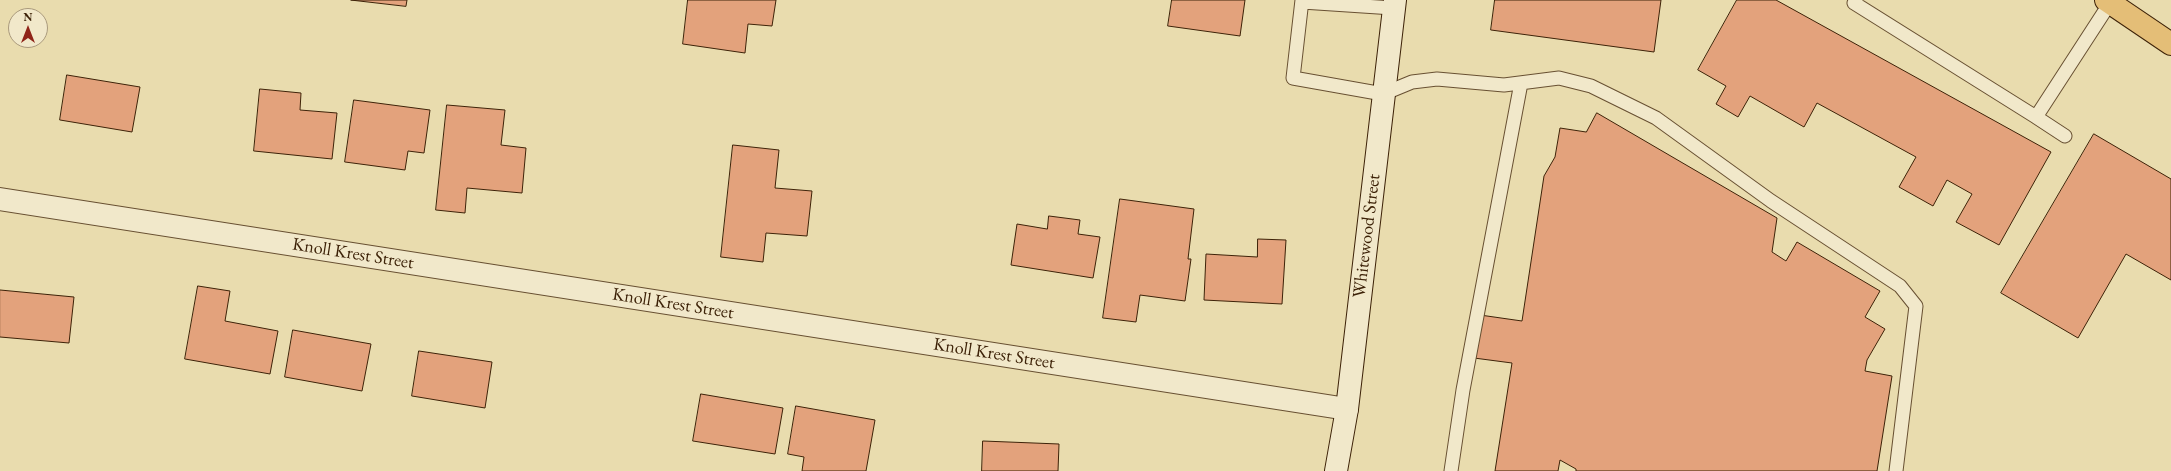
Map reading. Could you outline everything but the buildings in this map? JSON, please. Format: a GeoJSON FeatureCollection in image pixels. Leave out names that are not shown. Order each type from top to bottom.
{"type":"FeatureCollection","features":[{"type":"Feature","properties":{"kind":"main road"},"geometry":{"type":"LineString","coordinates":[[2108,1],[2171,44]]}},
{"type":"Feature","properties":{"kind":"street","name":"Whitewood Street"},"geometry":{"type":"LineString","coordinates":[[1336,471],[1347,409],[1394,4]]}},
{"type":"Feature","properties":{"kind":"street","name":"Knoll Krest Street"},"geometry":{"type":"LineString","coordinates":[[0,199],[1347,409]]}},
{"type":"Feature","properties":{"kind":"lane"},"geometry":{"type":"LineString","coordinates":[[1394,4],[1302,1],[1293,78],[1383,94],[1412,82],[1437,79],[1504,85],[1559,78],[1591,86],[1656,118],[1771,201],[1900,286],[1916,306],[1896,471]]}},
{"type":"Feature","properties":{"kind":"lane"},"geometry":{"type":"LineString","coordinates":[[1853,1],[2065,136]]}},
{"type":"Feature","properties":{"kind":"lane"},"geometry":{"type":"LineString","coordinates":[[2036,117],[2108,1]]}},
{"type":"Feature","properties":{"kind":"lane"},"geometry":{"type":"LineString","coordinates":[[1451,471],[1463,390],[1521,83]]}}]}
